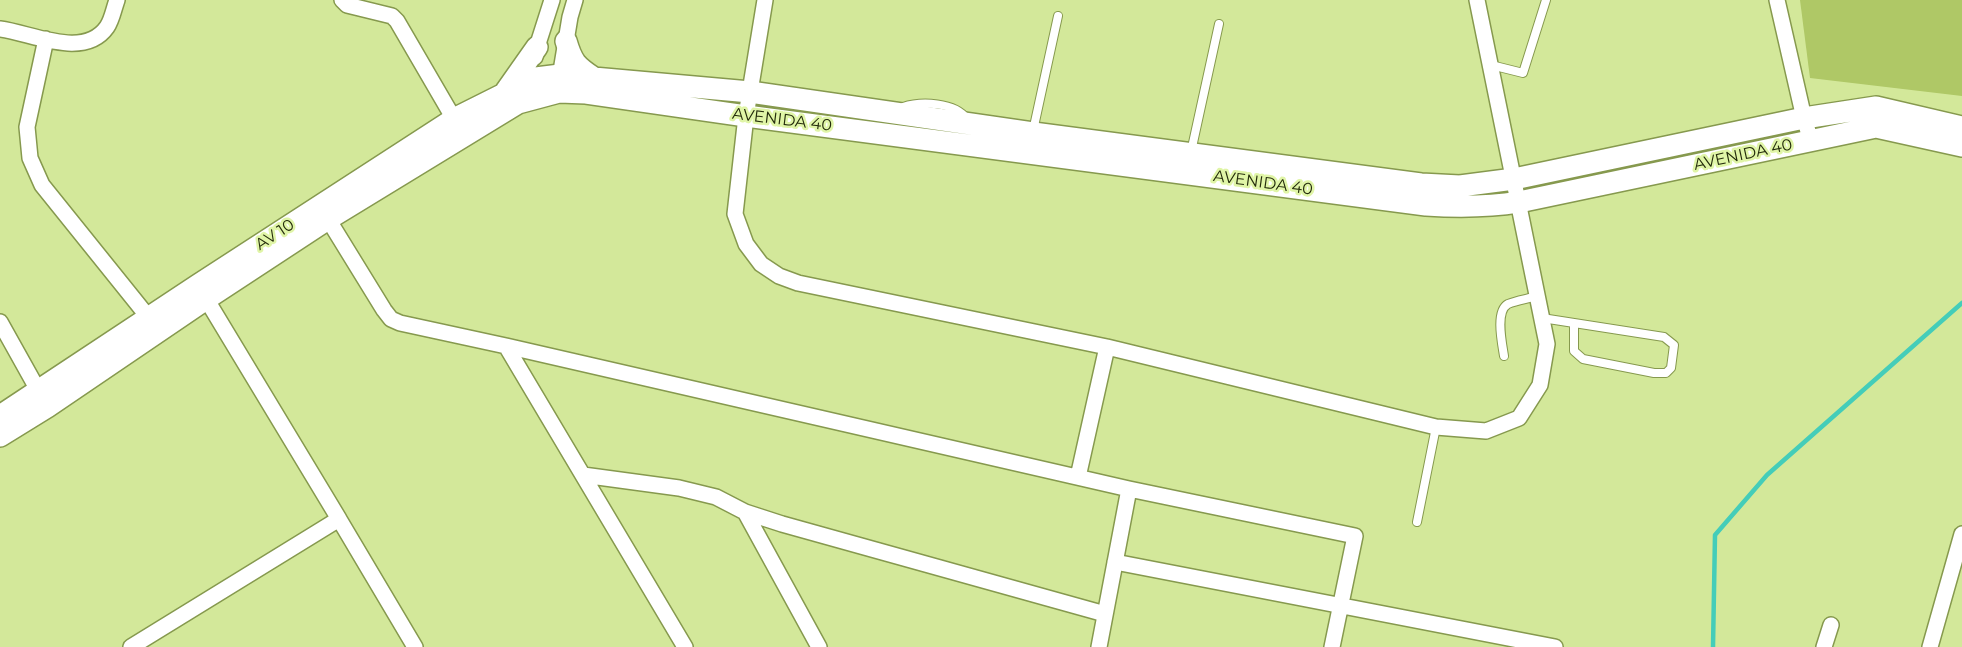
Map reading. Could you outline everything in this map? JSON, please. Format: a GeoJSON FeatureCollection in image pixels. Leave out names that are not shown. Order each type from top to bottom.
{"type":"FeatureCollection","features":[{"type":"Feature","properties":{"kind":"street"},"geometry":{"type":"LineString","coordinates":[[0,28],[80,44],[96,39],[108,26],[117,0]]}},
{"type":"Feature","properties":{"kind":"street"},"geometry":{"type":"LineString","coordinates":[[342,0],[347,5],[392,16],[397,21],[453,119]]}},
{"type":"Feature","properties":{"kind":"street"},"geometry":{"type":"LineString","coordinates":[[549,86],[534,67],[537,47],[552,0]]}},
{"type":"Feature","properties":{"kind":"street"},"geometry":{"type":"LineString","coordinates":[[0,436],[43,400],[202,292],[549,86],[566,41],[575,0]]}},
{"type":"Feature","properties":{"kind":"street"},"geometry":{"type":"LineString","coordinates":[[765,0],[746,116],[735,214],[746,244],[761,264],[778,276],[798,283],[1107,347],[1436,427],[1486,431],[1519,418],[1540,385],[1547,344],[1477,0]]}},
{"type":"Feature","properties":{"kind":"street"},"geometry":{"type":"LineString","coordinates":[[1777,0],[1811,141]]}},
{"type":"Feature","properties":{"kind":"street"},"geometry":{"type":"LineString","coordinates":[[46,39],[27,127],[30,158],[42,185],[149,318]]}},
{"type":"Feature","properties":{"kind":"street"},"geometry":{"type":"LineString","coordinates":[[566,41],[573,62],[579,69],[595,78]]}},
{"type":"Feature","properties":{"kind":"street"},"geometry":{"type":"LineString","coordinates":[[504,94],[537,47]]}},
{"type":"Feature","properties":{"kind":"street","name":"AVENIDA 40"},"geometry":{"type":"LineString","coordinates":[[549,86],[595,78],[750,92],[1033,133],[1421,184],[1460,186],[1514,179],[1804,118],[1876,107],[1962,127]]}},
{"type":"Feature","properties":{"kind":"street","name":"AV 10"},"geometry":{"type":"LineString","coordinates":[[0,416],[43,400],[149,318],[202,292],[453,119],[504,94],[549,86]]}},
{"type":"Feature","properties":{"kind":"street","name":"AVENIDA 40"},"geometry":{"type":"LineString","coordinates":[[549,86],[746,116],[1426,205],[1488,207],[1519,202],[1876,127],[1962,146]]}},
{"type":"Feature","properties":{"kind":"street"},"geometry":{"type":"LineString","coordinates":[[328,219],[384,310],[391,319],[400,323],[1129,489],[1355,536],[1332,647]]}},
{"type":"Feature","properties":{"kind":"street"},"geometry":{"type":"LineString","coordinates":[[202,292],[414,647]]}},
{"type":"Feature","properties":{"kind":"street"},"geometry":{"type":"LineString","coordinates":[[0,322],[43,400]]}},
{"type":"Feature","properties":{"kind":"street"},"geometry":{"type":"LineString","coordinates":[[506,346],[685,647]]}},
{"type":"Feature","properties":{"kind":"street"},"geometry":{"type":"LineString","coordinates":[[1078,477],[1107,347]]}},
{"type":"Feature","properties":{"kind":"street"},"geometry":{"type":"LineString","coordinates":[[583,475],[678,488],[716,497],[745,512],[782,524],[1105,614]]}},
{"type":"Feature","properties":{"kind":"street"},"geometry":{"type":"LineString","coordinates":[[1099,647],[1129,489]]}},
{"type":"Feature","properties":{"kind":"street"},"geometry":{"type":"LineString","coordinates":[[745,512],[819,647]]}},
{"type":"Feature","properties":{"kind":"street"},"geometry":{"type":"LineString","coordinates":[[131,647],[339,519]]}},
{"type":"Feature","properties":{"kind":"street"},"geometry":{"type":"LineString","coordinates":[[1930,647],[1962,534]]}},
{"type":"Feature","properties":{"kind":"street"},"geometry":{"type":"LineString","coordinates":[[1115,562],[1555,647]]}},
{"type":"Feature","properties":{"kind":"street"},"geometry":{"type":"LineString","coordinates":[[1824,647],[1831,626]]}},
{"type":"Feature","properties":{"kind":"lane"},"geometry":{"type":"LineString","coordinates":[[1491,65],[1523,73],[1546,0]]}},
{"type":"Feature","properties":{"kind":"lane"},"geometry":{"type":"LineString","coordinates":[[1033,133],[1058,16]]}},
{"type":"Feature","properties":{"kind":"lane"},"geometry":{"type":"LineString","coordinates":[[1191,153],[1219,24]]}},
{"type":"Feature","properties":{"kind":"lane"},"geometry":{"type":"LineString","coordinates":[[1504,356],[1500,321],[1503,309],[1506,305],[1537,296]]}},
{"type":"Feature","properties":{"kind":"lane"},"geometry":{"type":"LineString","coordinates":[[1542,318],[1664,337],[1674,345],[1671,368],[1666,373],[1654,373],[1583,359],[1574,351],[1574,323]]}},
{"type":"Feature","properties":{"kind":"lane"},"geometry":{"type":"LineString","coordinates":[[1417,522],[1436,427]]}},
{"type":"Feature","properties":{"kind":"green space"},"geometry":{"type":"Polygon","coordinates":[[[1800,0],[1962,0],[1962,96],[1810,78],[1800,0]]]}},
{"type":"Feature","properties":{"kind":"waterway"},"geometry":{"type":"LineString","coordinates":[[1713,647],[1715,535],[1767,475],[1962,303]]}}]}
